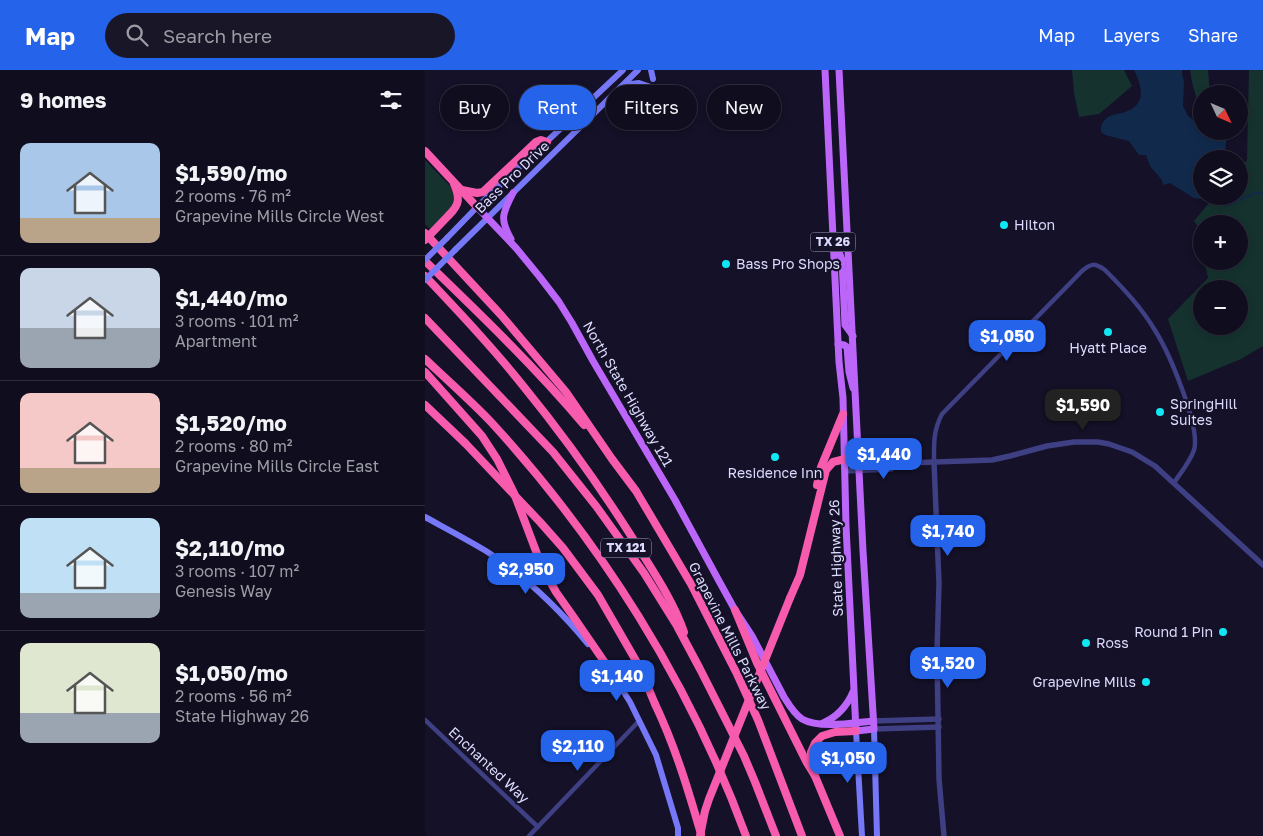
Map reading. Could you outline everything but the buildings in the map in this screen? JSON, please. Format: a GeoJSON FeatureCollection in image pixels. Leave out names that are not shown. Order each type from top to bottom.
{"type":"FeatureCollection","features":[{"type":"Feature","properties":{"kind":"highway"},"geometry":{"type":"LineString","coordinates":[[462,190],[477,193],[483,192],[536,142],[541,140],[547,142]]}},
{"type":"Feature","properties":{"kind":"highway"},"geometry":{"type":"LineString","coordinates":[[425,152],[477,207]]}},
{"type":"Feature","properties":{"kind":"highway"},"geometry":{"type":"LineString","coordinates":[[425,240],[457,206],[459,200],[458,192],[453,180]]}},
{"type":"Feature","properties":{"kind":"highway"},"geometry":{"type":"LineString","coordinates":[[425,233],[501,315],[566,392],[612,459]]}},
{"type":"Feature","properties":{"kind":"highway"},"geometry":{"type":"LineString","coordinates":[[425,261],[526,362],[612,459]]}},
{"type":"Feature","properties":{"kind":"highway"},"geometry":{"type":"LineString","coordinates":[[425,276],[483,338],[571,447],[614,508],[658,580],[680,622],[690,650]]}},
{"type":"Feature","properties":{"kind":"highway","name":"TX 121"},"geometry":{"type":"LineString","coordinates":[[425,318],[553,452],[596,506],[644,573],[690,650],[743,756],[764,803],[775,836]]}},
{"type":"Feature","properties":{"kind":"highway","name":"TX 121"},"geometry":{"type":"LineString","coordinates":[[425,359],[489,420],[549,489],[617,581],[647,629],[684,696],[710,748],[746,836]]}},
{"type":"Feature","properties":{"kind":"highway"},"geometry":{"type":"LineString","coordinates":[[425,372],[482,436],[497,459],[514,493],[542,567],[565,606],[612,673]]}},
{"type":"Feature","properties":{"kind":"highway"},"geometry":{"type":"LineString","coordinates":[[425,406],[465,443],[540,522],[563,548],[598,595],[639,666],[667,728],[685,777],[700,836]]}},
{"type":"Feature","properties":{"kind":"highway"},"geometry":{"type":"LineString","coordinates":[[813,519],[821,467],[843,414]]}},
{"type":"Feature","properties":{"kind":"highway","name":"Grapevine Mills Parkway"},"geometry":{"type":"LineString","coordinates":[[612,459],[636,491],[691,584],[737,674],[758,720],[802,836]]}},
{"type":"Feature","properties":{"kind":"highway"},"geometry":{"type":"LineString","coordinates":[[700,836],[709,799],[800,574],[826,470],[833,462],[845,459]]}},
{"type":"Feature","properties":{"kind":"highway"},"geometry":{"type":"LineString","coordinates":[[735,610],[757,664],[815,776],[841,836]]}},
{"type":"Feature","properties":{"kind":"highway"},"geometry":{"type":"LineString","coordinates":[[815,776],[810,757],[812,748],[818,739],[830,733],[856,727]]}},
{"type":"Feature","properties":{"kind":"main road","name":"Bass Pro Drive"},"geometry":{"type":"LineString","coordinates":[[425,261],[477,207],[623,70]]}},
{"type":"Feature","properties":{"kind":"main road","name":"Bass Pro Drive"},"geometry":{"type":"LineString","coordinates":[[623,85],[638,70]]}},
{"type":"Feature","properties":{"kind":"main road"},"geometry":{"type":"LineString","coordinates":[[651,70],[653,79]]}},
{"type":"Feature","properties":{"kind":"main road","name":"State Highway 26"},"geometry":{"type":"LineString","coordinates":[[825,70],[862,836]]}},
{"type":"Feature","properties":{"kind":"main road","name":"State Highway 26"},"geometry":{"type":"LineString","coordinates":[[839,70],[873,725],[877,836]]}},
{"type":"Feature","properties":{"kind":"main road"},"geometry":{"type":"LineString","coordinates":[[628,85],[639,83],[645,85]]}},
{"type":"Feature","properties":{"kind":"main road"},"geometry":{"type":"LineString","coordinates":[[825,84],[839,83]]}},
{"type":"Feature","properties":{"kind":"main road","name":"Bass Pro Drive"},"geometry":{"type":"LineString","coordinates":[[425,280],[606,102]]}},
{"type":"Feature","properties":{"kind":"main road"},"geometry":{"type":"LineString","coordinates":[[513,193],[507,203],[503,219],[515,248]]}},
{"type":"Feature","properties":{"kind":"main road","name":"North State Highway 121"},"geometry":{"type":"LineString","coordinates":[[477,207],[515,248],[559,302],[675,500],[784,698],[802,719],[820,725]]}},
{"type":"Feature","properties":{"kind":"main road"},"geometry":{"type":"LineString","coordinates":[[833,239],[842,260],[845,325],[853,336]]}},
{"type":"Feature","properties":{"kind":"main road"},"geometry":{"type":"LineString","coordinates":[[838,344],[847,347],[851,384],[856,395]]}},
{"type":"Feature","properties":{"kind":"main road"},"geometry":{"type":"LineString","coordinates":[[425,517],[486,551],[524,579],[561,612],[612,673],[630,702],[656,755],[678,828],[678,836]]}},
{"type":"Feature","properties":{"kind":"main road"},"geometry":{"type":"LineString","coordinates":[[820,725],[841,711],[849,700],[854,688]]}},
{"type":"Feature","properties":{"kind":"main road"},"geometry":{"type":"LineString","coordinates":[[820,725],[856,727],[873,725]]}},
{"type":"Feature","properties":{"kind":"street"},"geometry":{"type":"LineString","coordinates":[[944,836],[939,779],[937,652],[939,583],[934,462],[934,438],[937,425],[942,414],[1088,265],[1100,266],[1133,299],[1157,332],[1185,396],[1195,434],[1195,449],[1174,482]]}},
{"type":"Feature","properties":{"kind":"street"},"geometry":{"type":"LineString","coordinates":[[845,472],[891,469],[899,463],[992,460],[1047,446],[1074,442],[1098,442],[1119,447],[1155,466],[1263,565]]}},
{"type":"Feature","properties":{"kind":"street"},"geometry":{"type":"LineString","coordinates":[[845,459],[893,459],[899,463]]}},
{"type":"Feature","properties":{"kind":"street"},"geometry":{"type":"LineString","coordinates":[[873,725],[939,718]]}},
{"type":"Feature","properties":{"kind":"street","name":"Enchanted Way"},"geometry":{"type":"LineString","coordinates":[[425,720],[539,827]]}},
{"type":"Feature","properties":{"kind":"street"},"geometry":{"type":"LineString","coordinates":[[529,836],[639,721]]}},
{"type":"Feature","properties":{"kind":"street"},"geometry":{"type":"LineString","coordinates":[[873,725],[939,727]]}},
{"type":"Feature","properties":{"kind":"green space"},"geometry":{"type":"Polygon","coordinates":[[[1072,70],[1124,70],[1132,86],[1099,114],[1079,117],[1072,70]]]}},
{"type":"Feature","properties":{"kind":"green space"},"geometry":{"type":"Polygon","coordinates":[[[1190,70],[1208,70],[1209,85],[1193,86],[1190,70]]]}},
{"type":"Feature","properties":{"kind":"green space"},"geometry":{"type":"Polygon","coordinates":[[[1249,70],[1263,70],[1263,346],[1241,359],[1188,381],[1168,319],[1193,293],[1193,335],[1248,335],[1248,280],[1206,280],[1208,278],[1206,270],[1248,270],[1248,215],[1199,215],[1207,205],[1248,205],[1249,70]]]}},
{"type":"Feature","properties":{"kind":"green space"},"geometry":{"type":"Polygon","coordinates":[[[425,160],[450,186],[455,199],[449,210],[430,229],[425,224],[425,160]]]}},
{"type":"Feature","properties":{"kind":"water"},"geometry":{"type":"Polygon","coordinates":[[[1134,70],[1182,70],[1184,81],[1183,106],[1188,116],[1193,120],[1193,140],[1226,140],[1224,150],[1193,150],[1193,197],[1170,183],[1163,185],[1162,180],[1150,166],[1146,155],[1139,155],[1129,141],[1105,135],[1101,132],[1102,123],[1108,117],[1130,110],[1136,106],[1141,96],[1134,70]]]}},
{"type":"Feature","properties":{"kind":"waterway"},"geometry":{"type":"LineString","coordinates":[[1248,197],[1259,192],[1263,194]]}},
{"type":"Feature","properties":{"kind":"waterway"},"geometry":{"type":"LineString","coordinates":[[1223,205],[1227,205]]}},
{"type":"Feature","properties":{"kind":"place","name":"Hilton"},"geometry":{"type":"Point","coordinates":[1004,225]}},
{"type":"Feature","properties":{"kind":"place","name":"Bass Pro Shops"},"geometry":{"type":"Point","coordinates":[726,264]}},
{"type":"Feature","properties":{"kind":"place","name":"Hyatt Place"},"geometry":{"type":"Point","coordinates":[1108,332]}},
{"type":"Feature","properties":{"kind":"place","name":"SpringHill Suites"},"geometry":{"type":"Point","coordinates":[1160,412]}},
{"type":"Feature","properties":{"kind":"place","name":"Residence Inn"},"geometry":{"type":"Point","coordinates":[775,457]}},
{"type":"Feature","properties":{"kind":"place","name":"Round 1 Pin"},"geometry":{"type":"Point","coordinates":[1223,632]}},
{"type":"Feature","properties":{"kind":"place","name":"Ross"},"geometry":{"type":"Point","coordinates":[1086,643]}},
{"type":"Feature","properties":{"kind":"place","name":"Grapevine Mills"},"geometry":{"type":"Point","coordinates":[1146,682]}}]}
